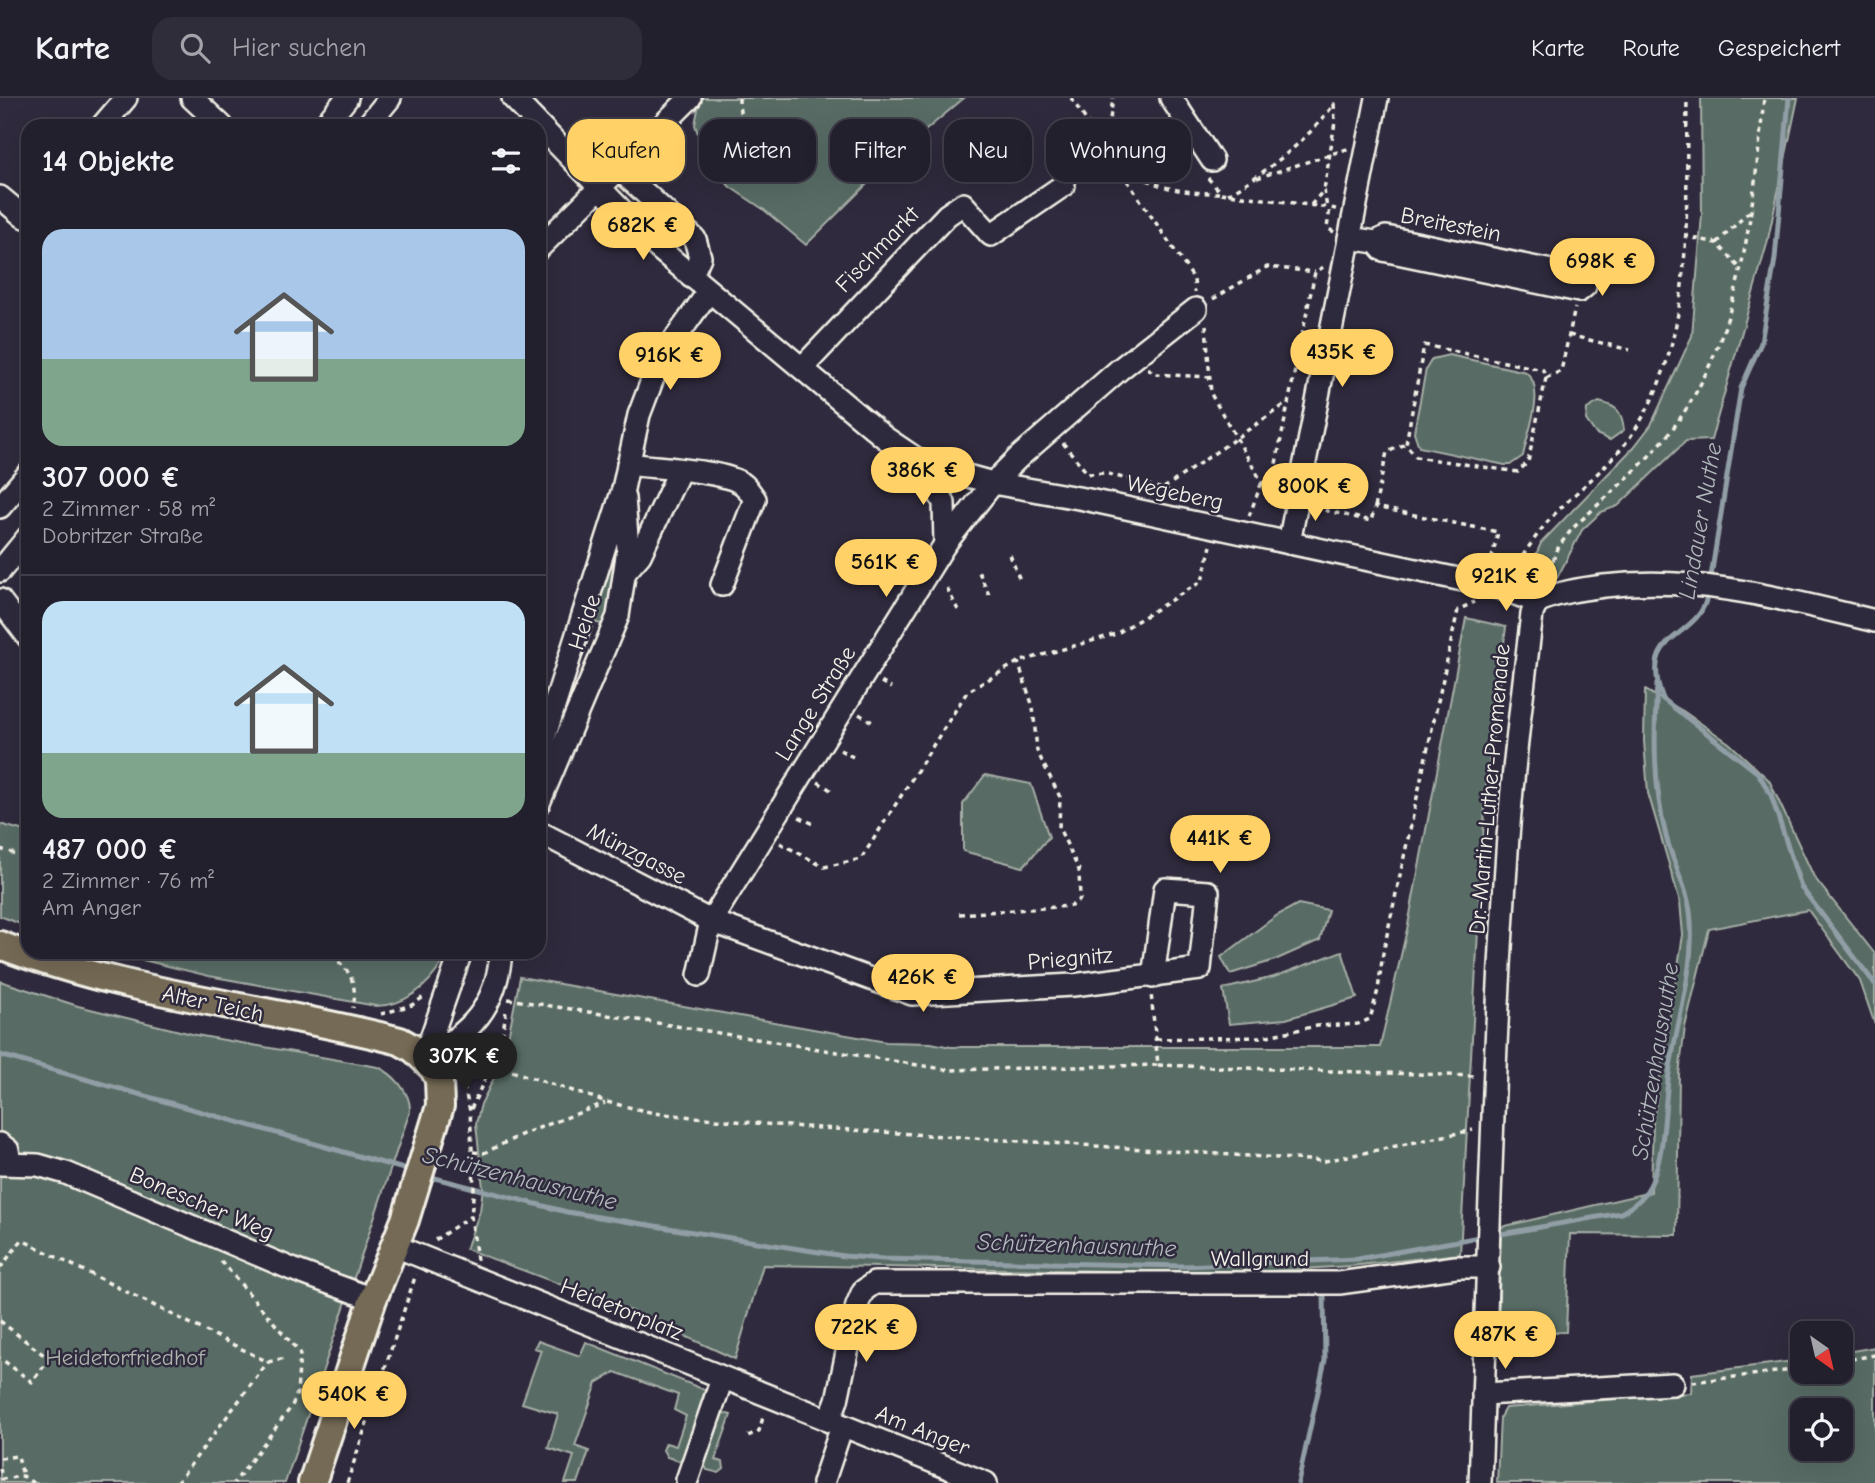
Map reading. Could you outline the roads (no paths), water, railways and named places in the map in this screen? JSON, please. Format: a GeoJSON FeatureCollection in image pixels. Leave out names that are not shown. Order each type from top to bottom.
{"type":"FeatureCollection","features":[{"type":"Feature","properties":{"kind":"main road","name":"Alter Teich"},"geometry":{"type":"LineString","coordinates":[[0,945],[21,952]]}},
{"type":"Feature","properties":{"kind":"main road","name":"Alter Teich"},"geometry":{"type":"LineString","coordinates":[[42,959],[143,988],[400,1041],[424,1058]]}},
{"type":"Feature","properties":{"kind":"main road"},"geometry":{"type":"LineString","coordinates":[[312,1483],[373,1299],[405,1220],[442,1095],[439,1080],[424,1058]]}},
{"type":"Feature","properties":{"kind":"street"},"geometry":{"type":"LineString","coordinates":[[108,119],[126,98]]}},
{"type":"Feature","properties":{"kind":"street"},"geometry":{"type":"LineString","coordinates":[[192,98],[214,119]]}},
{"type":"Feature","properties":{"kind":"street"},"geometry":{"type":"LineString","coordinates":[[330,119],[347,98]]}},
{"type":"Feature","properties":{"kind":"street"},"geometry":{"type":"LineString","coordinates":[[373,119],[390,98]]}},
{"type":"Feature","properties":{"kind":"street","name":"Wegeberg"},"geometry":{"type":"LineString","coordinates":[[513,98],[533,119]]}},
{"type":"Feature","properties":{"kind":"street"},"geometry":{"type":"LineString","coordinates":[[670,119],[690,98]]}},
{"type":"Feature","properties":{"kind":"street"},"geometry":{"type":"LineString","coordinates":[[1171,98],[1207,153]]}},
{"type":"Feature","properties":{"kind":"street"},"geometry":{"type":"LineString","coordinates":[[1289,543],[1298,505],[1340,241],[1355,212],[1377,98]]}},
{"type":"Feature","properties":{"kind":"street","name":"Wegeberg"},"geometry":{"type":"LineString","coordinates":[[546,133],[598,188],[691,276],[884,437],[924,464],[993,483],[1494,581],[1537,602]]}},
{"type":"Feature","properties":{"kind":"street"},"geometry":{"type":"LineString","coordinates":[[546,223],[605,182]]}},
{"type":"Feature","properties":{"kind":"street"},"geometry":{"type":"LineString","coordinates":[[633,182],[695,239],[700,257],[691,276]]}},
{"type":"Feature","properties":{"kind":"street","name":"Fischmarkt"},"geometry":{"type":"LineString","coordinates":[[802,368],[947,215],[963,204],[991,235],[1063,185]]}},
{"type":"Feature","properties":{"kind":"street"},"geometry":{"type":"LineString","coordinates":[[0,197],[21,214]]}},
{"type":"Feature","properties":{"kind":"street","name":"Breitestein"},"geometry":{"type":"LineString","coordinates":[[1340,241],[1376,242],[1383,250],[1579,291]]}},
{"type":"Feature","properties":{"kind":"street","name":"Heide"},"geometry":{"type":"LineString","coordinates":[[546,732],[623,489],[639,415],[670,346],[709,291]]}},
{"type":"Feature","properties":{"kind":"street","name":"Lange Straße"},"geometry":{"type":"LineString","coordinates":[[699,975],[711,921],[945,544],[993,483],[1052,426],[1196,309]]}},
{"type":"Feature","properties":{"kind":"street"},"geometry":{"type":"LineString","coordinates":[[628,464],[679,472],[698,471],[743,484],[755,499],[722,585]]}},
{"type":"Feature","properties":{"kind":"street","name":"Wegeberg"},"geometry":{"type":"LineString","coordinates":[[924,464],[944,503],[945,544]]}},
{"type":"Feature","properties":{"kind":"street"},"geometry":{"type":"LineString","coordinates":[[624,574],[640,555],[679,472]]}},
{"type":"Feature","properties":{"kind":"street"},"geometry":{"type":"LineString","coordinates":[[0,507],[21,482]]}},
{"type":"Feature","properties":{"kind":"street","name":"Heide"},"geometry":{"type":"LineString","coordinates":[[546,786],[618,616],[628,549],[623,489]]}},
{"type":"Feature","properties":{"kind":"street"},"geometry":{"type":"LineString","coordinates":[[0,571],[21,546]]}},
{"type":"Feature","properties":{"kind":"street"},"geometry":{"type":"LineString","coordinates":[[1537,602],[1553,594],[1575,590],[1644,582],[1696,583],[1875,621]]}},
{"type":"Feature","properties":{"kind":"street"},"geometry":{"type":"LineString","coordinates":[[0,600],[21,628]]}},
{"type":"Feature","properties":{"kind":"street","name":"Dr.-Martin-Luther-Promenade"},"geometry":{"type":"LineString","coordinates":[[1490,1261],[1494,1077],[1513,774],[1532,614],[1537,602]]}},
{"type":"Feature","properties":{"kind":"street","name":"Münzgasse"},"geometry":{"type":"LineString","coordinates":[[546,836],[711,921]]}},
{"type":"Feature","properties":{"kind":"street","name":"Priegnitz"},"geometry":{"type":"LineString","coordinates":[[711,921],[912,993],[1073,985],[1151,977]]}},
{"type":"Feature","properties":{"kind":"street"},"geometry":{"type":"LineString","coordinates":[[424,1058],[459,959]]}},
{"type":"Feature","properties":{"kind":"street"},"geometry":{"type":"LineString","coordinates":[[424,1058],[444,1048],[475,1023],[489,1000],[500,959]]}},
{"type":"Feature","properties":{"kind":"street","name":"Bonescher Weg"},"geometry":{"type":"LineString","coordinates":[[0,1144],[8,1150],[5,1164],[38,1165],[66,1173],[206,1234],[373,1299]]}},
{"type":"Feature","properties":{"kind":"street","name":"Heidetorplatz"},"geometry":{"type":"LineString","coordinates":[[395,1246],[835,1423]]}},
{"type":"Feature","properties":{"kind":"street"},"geometry":{"type":"LineString","coordinates":[[1479,1483],[1490,1261]]}},
{"type":"Feature","properties":{"kind":"street","name":"Wallgrund"},"geometry":{"type":"LineString","coordinates":[[835,1423],[837,1400],[857,1305],[863,1291],[874,1283],[1339,1283],[1490,1261]]}},
{"type":"Feature","properties":{"kind":"street"},"geometry":{"type":"LineString","coordinates":[[687,1480],[722,1379]]}},
{"type":"Feature","properties":{"kind":"street"},"geometry":{"type":"LineString","coordinates":[[1483,1394],[1673,1384]]}},
{"type":"Feature","properties":{"kind":"street"},"geometry":{"type":"LineString","coordinates":[[823,1483],[835,1423]]}},
{"type":"Feature","properties":{"kind":"street","name":"Am Anger"},"geometry":{"type":"LineString","coordinates":[[835,1423],[986,1483]]}},
{"type":"Feature","properties":{"kind":"waterway","name":"Lindauer Nuthe"},"geometry":{"type":"LineString","coordinates":[[1710,583],[1741,388],[1761,343],[1775,259],[1789,98]]}},
{"type":"Feature","properties":{"kind":"waterway","name":"Lindauer Nuthe"},"geometry":{"type":"LineString","coordinates":[[1708,592],[1703,608],[1664,648],[1658,660],[1657,676],[1663,699],[1758,773],[1771,795],[1801,887],[1875,984]]}},
{"type":"Feature","properties":{"kind":"waterway","name":"Schützenhausnuthe"},"geometry":{"type":"LineString","coordinates":[[1495,1235],[1621,1213],[1644,1195],[1657,1167],[1671,1060],[1687,982],[1691,942],[1688,900],[1669,847],[1659,798],[1655,740],[1657,683]]}},
{"type":"Feature","properties":{"kind":"waterway","name":"Schützenhausnuthe"},"geometry":{"type":"LineString","coordinates":[[0,1055],[411,1171]]}},
{"type":"Feature","properties":{"kind":"waterway","name":"Schützenhausnuthe"},"geometry":{"type":"LineString","coordinates":[[427,1176],[567,1212],[844,1256],[883,1259],[1183,1266],[1358,1259],[1485,1236]]}},
{"type":"Feature","properties":{"kind":"waterway"},"geometry":{"type":"LineString","coordinates":[[1298,1483],[1325,1360],[1324,1294]]}},
{"type":"Feature","properties":{"kind":"park label","name":"Heidetorfriedhof"},"geometry":{"type":"Point","coordinates":[125,1357]}}]}
